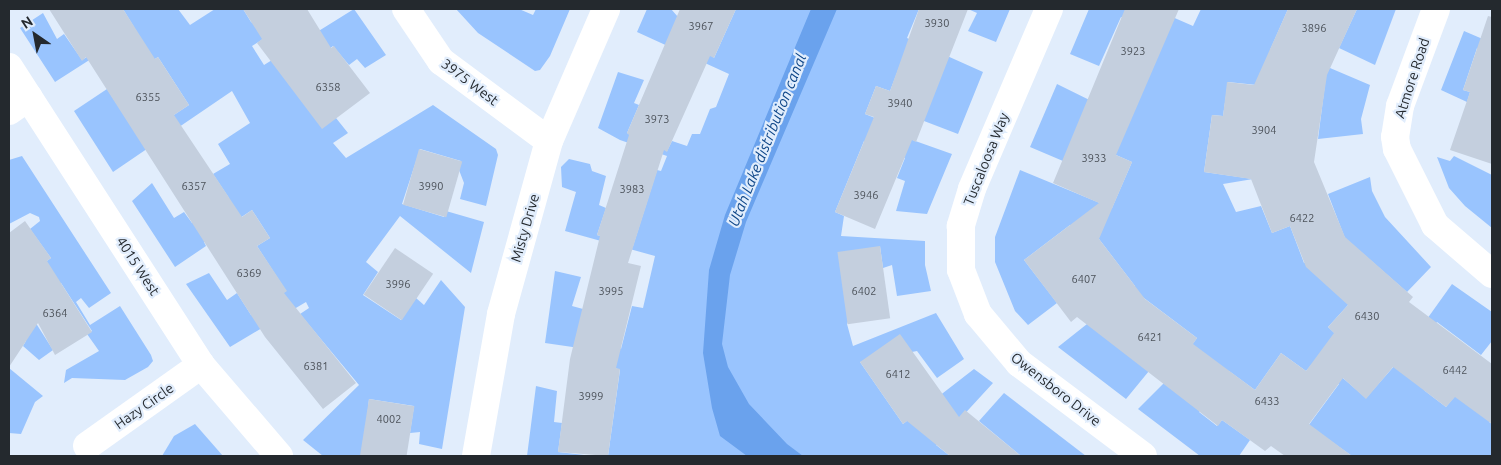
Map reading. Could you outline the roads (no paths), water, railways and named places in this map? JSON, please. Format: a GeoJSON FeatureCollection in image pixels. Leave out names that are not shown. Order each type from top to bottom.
{"type":"FeatureCollection","features":[{"type":"Feature","properties":{"kind":"street","name":"3975 West"},"geometry":{"type":"LineString","coordinates":[[406,9],[441,61],[549,140]]}},
{"type":"Feature","properties":{"kind":"street","name":"Misty Drive"},"geometry":{"type":"LineString","coordinates":[[476,456],[501,314],[549,140],[606,9]]}},
{"type":"Feature","properties":{"kind":"street","name":"Tuscaloosa Way"},"geometry":{"type":"LineString","coordinates":[[978,314],[961,270],[961,226],[975,181],[1049,9]]}},
{"type":"Feature","properties":{"kind":"street","name":"Atmore Road"},"geometry":{"type":"LineString","coordinates":[[1436,9],[1400,106],[1395,138],[1397,148],[1435,225],[1492,274]]}},
{"type":"Feature","properties":{"kind":"street","name":"4015 West"},"geometry":{"type":"LineString","coordinates":[[9,67],[19,104],[201,365],[279,456]]}},
{"type":"Feature","properties":{"kind":"street","name":"Owensboro Drive"},"geometry":{"type":"LineString","coordinates":[[978,314],[1019,363],[1143,456]]}},
{"type":"Feature","properties":{"kind":"street","name":"Hazy Circle"},"geometry":{"type":"LineString","coordinates":[[87,446],[201,365]]}},
{"type":"Feature","properties":{"kind":"water","name":"Utah Lake distribution canal"},"geometry":{"type":"Polygon","coordinates":[[[811,9],[837,9],[746,222],[730,275],[722,344],[728,367],[749,404],[787,444],[803,456],[747,456],[720,436],[712,408],[703,353],[709,270],[725,215],[811,9]]]}}]}
